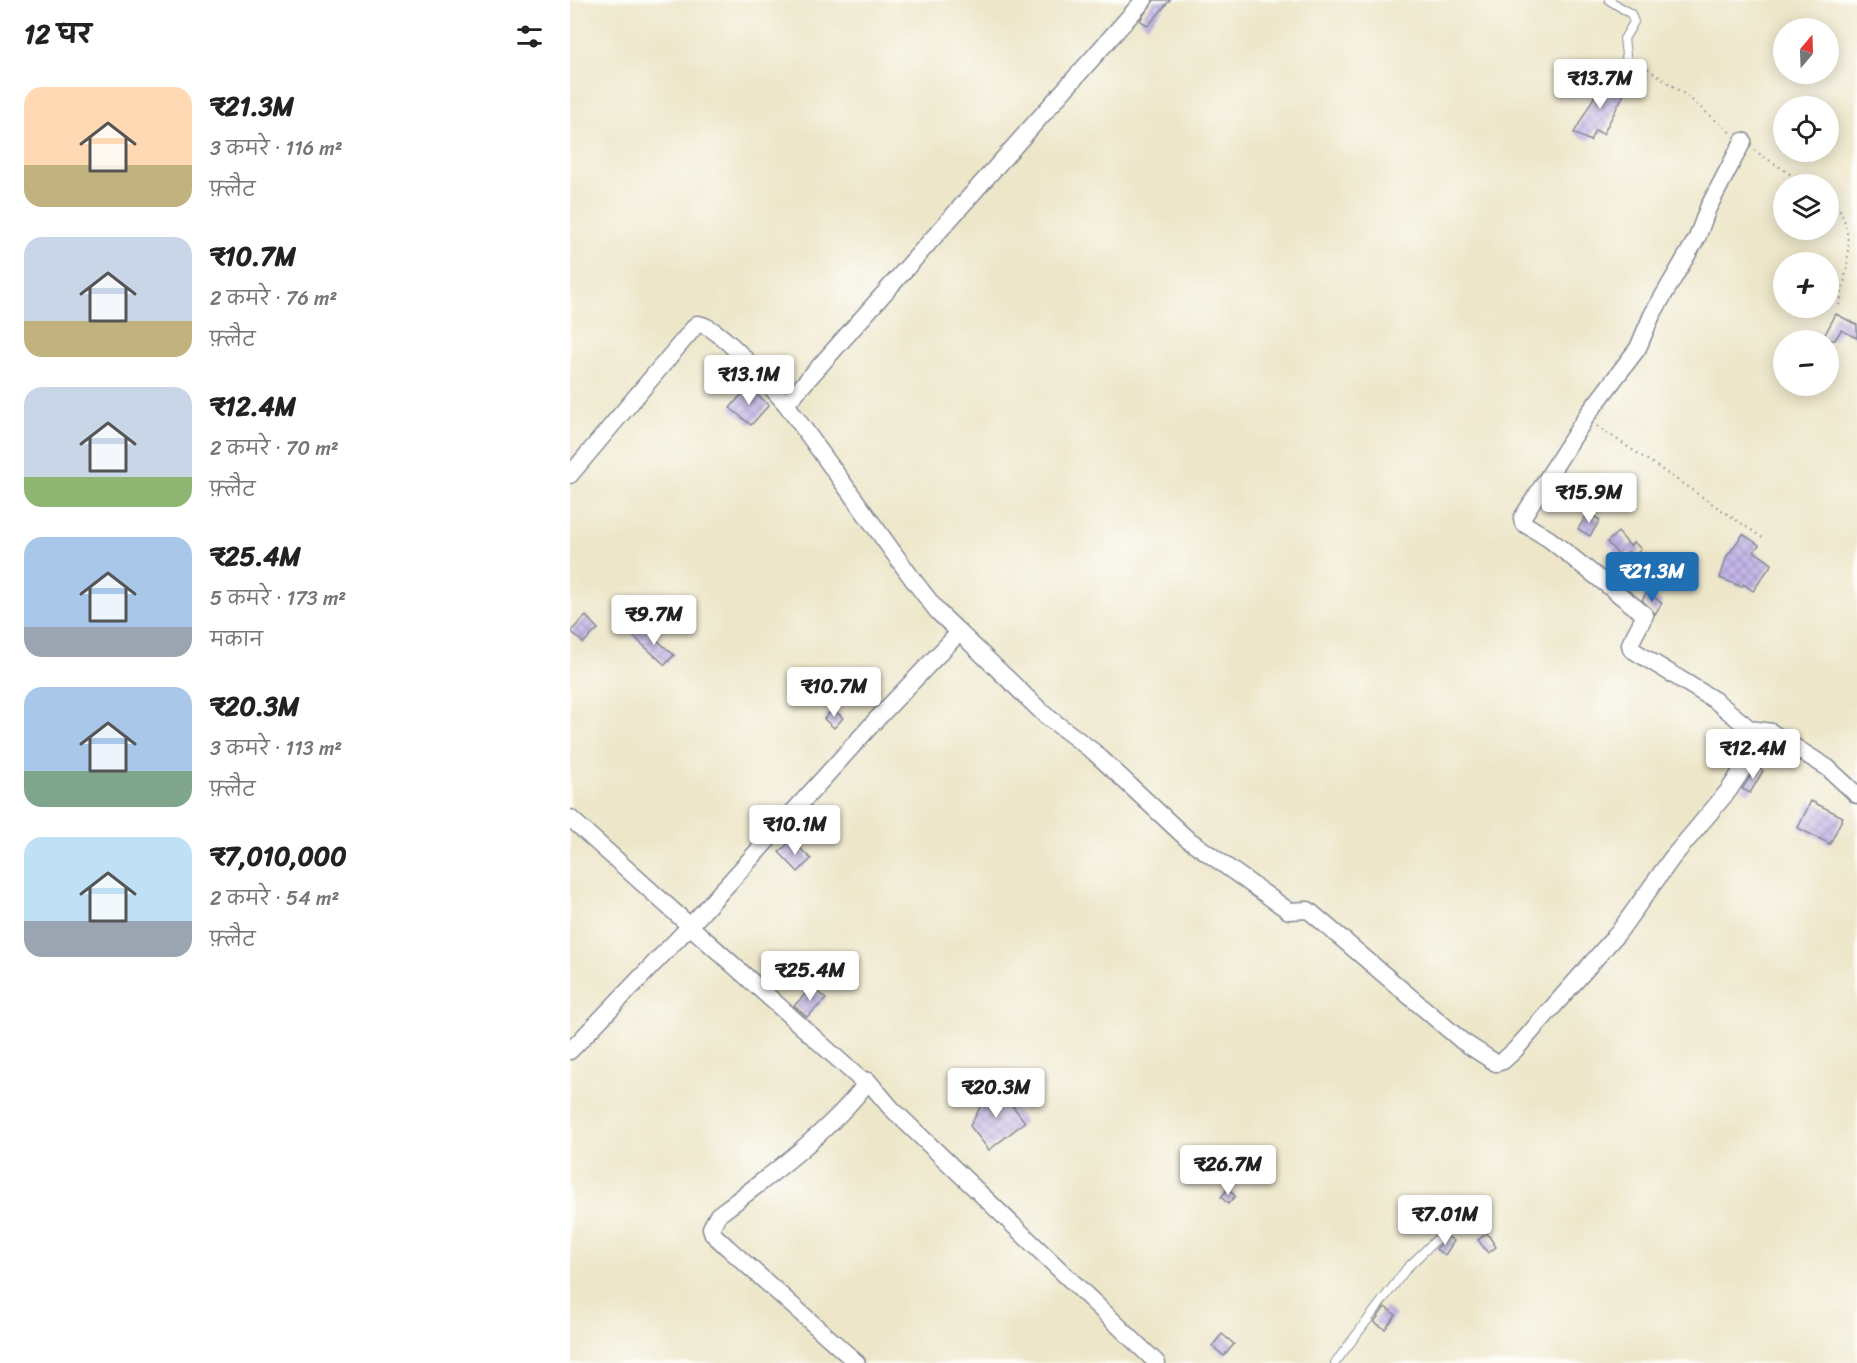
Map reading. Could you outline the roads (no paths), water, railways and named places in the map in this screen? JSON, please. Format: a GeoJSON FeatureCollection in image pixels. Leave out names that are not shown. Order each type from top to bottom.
{"type":"FeatureCollection","features":[{"type":"Feature","properties":{"kind":"street"},"geometry":{"type":"LineString","coordinates":[[786,404],[1144,0]]}},
{"type":"Feature","properties":{"kind":"street"},"geometry":{"type":"LineString","coordinates":[[1743,141],[1708,208],[1697,238],[1652,315],[1638,348],[1585,418],[1522,518],[1523,523],[1549,539],[1645,615],[1630,644],[1631,649],[1716,700],[1750,729],[1771,732],[1828,768],[1857,795]]}},
{"type":"Feature","properties":{"kind":"street"},"geometry":{"type":"LineString","coordinates":[[570,475],[697,324],[710,327],[786,404],[938,612],[1037,708],[1094,752],[1185,837],[1279,905],[1289,910],[1308,910],[1462,1041],[1496,1063],[1503,1061],[1515,1050],[1618,933],[1672,858],[1729,790],[1756,749],[1766,743],[1771,732]]}},
{"type":"Feature","properties":{"kind":"street"},"geometry":{"type":"LineString","coordinates":[[570,1051],[690,926],[876,720],[947,647],[958,631]]}},
{"type":"Feature","properties":{"kind":"street"},"geometry":{"type":"LineString","coordinates":[[570,818],[860,1078],[868,1081],[891,1108],[1157,1363]]}},
{"type":"Feature","properties":{"kind":"street"},"geometry":{"type":"LineString","coordinates":[[857,1363],[728,1248],[713,1234],[711,1228],[718,1215],[790,1158],[859,1096],[868,1081]]}},
{"type":"Feature","properties":{"kind":"lane"},"geometry":{"type":"LineString","coordinates":[[1609,0],[1634,18],[1624,39],[1627,63],[1623,81]]}},
{"type":"Feature","properties":{"kind":"lane"},"geometry":{"type":"LineString","coordinates":[[1335,1363],[1407,1268],[1446,1230]]}}]}
